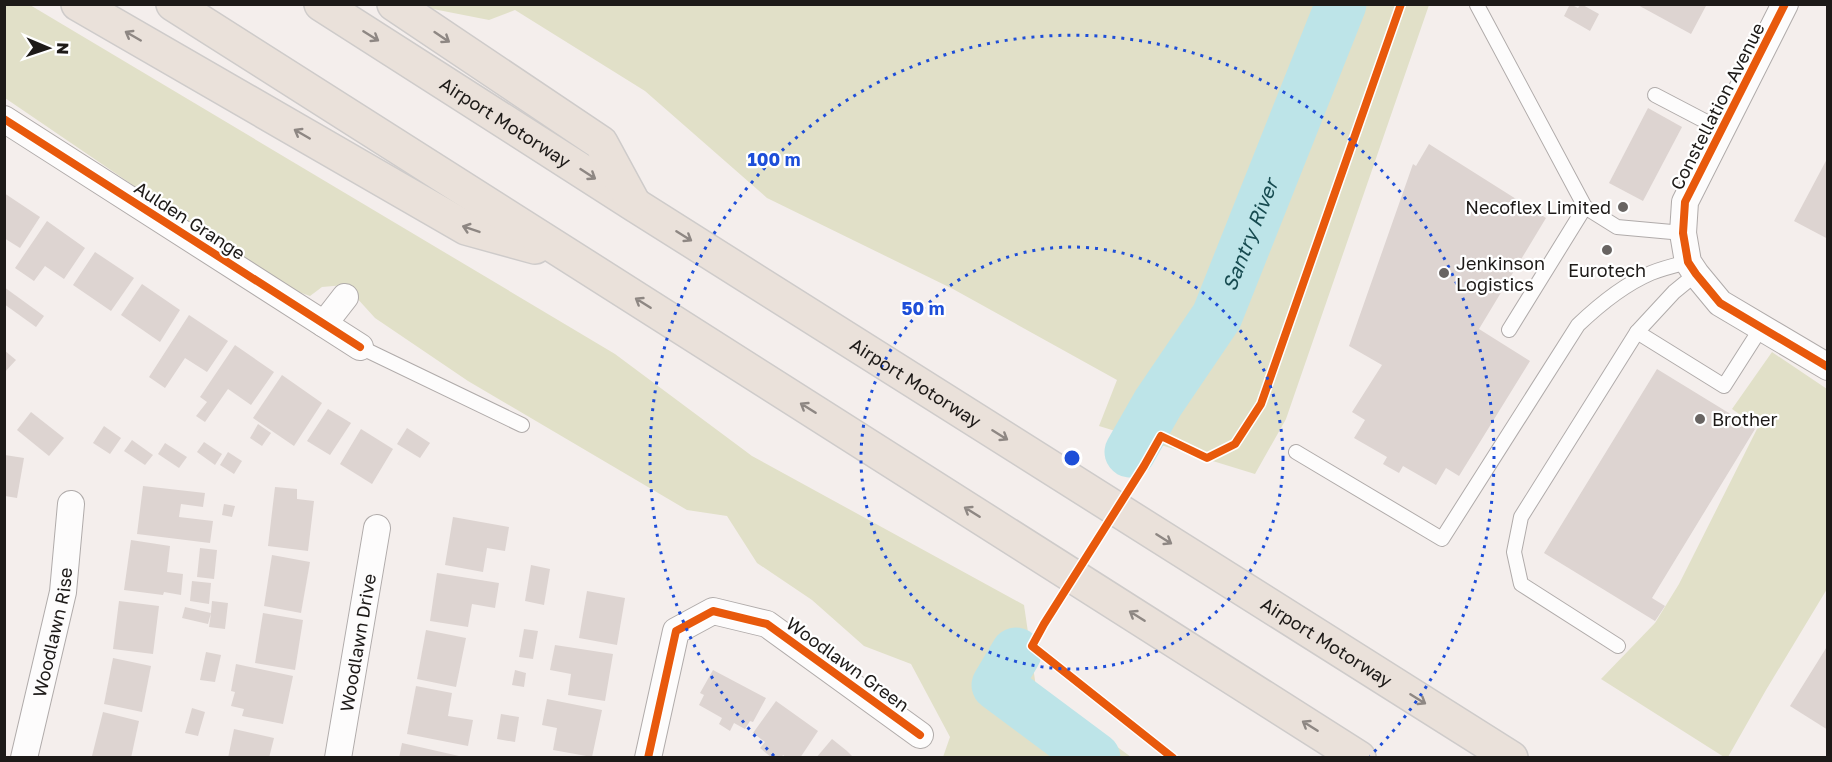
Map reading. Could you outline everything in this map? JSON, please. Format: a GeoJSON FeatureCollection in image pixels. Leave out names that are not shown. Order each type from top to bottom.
{"type":"FeatureCollection","features":[{"type":"Feature","properties":{"kind":"highway"},"geometry":{"type":"LineString","coordinates":[[78,4],[466,228],[568,256]]}},
{"type":"Feature","properties":{"kind":"highway"},"geometry":{"type":"LineString","coordinates":[[173,4],[1359,758]]}},
{"type":"Feature","properties":{"kind":"highway","name":"Airport Motorway"},"geometry":{"type":"LineString","coordinates":[[321,4],[1511,758]]}},
{"type":"Feature","properties":{"kind":"highway"},"geometry":{"type":"LineString","coordinates":[[394,4],[601,143],[635,205]]}},
{"type":"Feature","properties":{"kind":"street","name":"Constellation Avenue"},"geometry":{"type":"LineString","coordinates":[[1785,4],[1685,202],[1683,233],[1692,268],[1720,303],[1827,367]]}},
{"type":"Feature","properties":{"kind":"street","name":"Aulden Grange"},"geometry":{"type":"LineString","coordinates":[[4,119],[360,347]]}},
{"type":"Feature","properties":{"kind":"street"},"geometry":{"type":"LineString","coordinates":[[324,324],[345,297]]}},
{"type":"Feature","properties":{"kind":"street","name":"Woodlawn Rise"},"geometry":{"type":"LineString","coordinates":[[24,758],[63,592],[71,504]]}},
{"type":"Feature","properties":{"kind":"street","name":"Woodlawn Drive"},"geometry":{"type":"LineString","coordinates":[[338,758],[377,528]]}},
{"type":"Feature","properties":{"kind":"street","name":"Woodlawn Green"},"geometry":{"type":"LineString","coordinates":[[648,758],[676,631],[713,610],[767,624],[920,735]]}},
{"type":"Feature","properties":{"kind":"lane"},"geometry":{"type":"LineString","coordinates":[[1477,5],[1585,207],[1617,227],[1683,233]]}},
{"type":"Feature","properties":{"kind":"lane"},"geometry":{"type":"LineString","coordinates":[[1655,95],[1722,130]]}},
{"type":"Feature","properties":{"kind":"lane"},"geometry":{"type":"LineString","coordinates":[[1509,330],[1585,207]]}},
{"type":"Feature","properties":{"kind":"lane"},"geometry":{"type":"LineString","coordinates":[[1618,646],[1521,584],[1514,552],[1521,517],[1637,332],[1674,292],[1692,268]]}},
{"type":"Feature","properties":{"kind":"lane"},"geometry":{"type":"LineString","coordinates":[[1296,452],[1442,539],[1578,325],[1600,303],[1652,272],[1692,268]]}},
{"type":"Feature","properties":{"kind":"lane"},"geometry":{"type":"LineString","coordinates":[[1637,332],[1724,386],[1761,328]]}},
{"type":"Feature","properties":{"kind":"lane"},"geometry":{"type":"LineString","coordinates":[[360,347],[522,425]]}},
{"type":"Feature","properties":{"kind":"path"},"geometry":{"type":"LineString","coordinates":[[1144,466],[1161,436],[1207,458],[1234,444],[1261,404],[1401,4]]}},
{"type":"Feature","properties":{"kind":"path"},"geometry":{"type":"LineString","coordinates":[[1044,624],[1032,646],[1173,758]]}},
{"type":"Feature","properties":{"kind":"green space"},"geometry":{"type":"Polygon","coordinates":[[[4,5],[30,5],[615,354],[752,456],[1024,605],[1036,687],[1131,757],[943,757],[950,737],[911,664],[864,646],[812,600],[757,563],[727,516],[687,510],[468,381],[375,318],[345,285],[322,287],[310,296],[293,290],[256,269],[5,98],[4,5]]]}},
{"type":"Feature","properties":{"kind":"green space"},"geometry":{"type":"Polygon","coordinates":[[[426,5],[1429,5],[1286,419],[1255,474],[1099,426],[1117,380],[953,289],[767,198],[645,91],[515,10],[489,20],[433,9],[426,5]]]}},
{"type":"Feature","properties":{"kind":"green space"},"geometry":{"type":"Polygon","coordinates":[[[1772,352],[1827,389],[1827,589],[1728,757],[1724,757],[1601,679],[1655,623],[1679,584],[1758,427],[1732,409],[1772,352]]]}},
{"type":"Feature","properties":{"kind":"building"},"geometry":{"type":"Polygon","coordinates":[[[1570,4],[1578,8],[1581,4],[1599,14],[1590,31],[1564,16],[1570,4]]]}},
{"type":"Feature","properties":{"kind":"building"},"geometry":{"type":"Polygon","coordinates":[[[1636,4],[1707,4],[1691,34],[1636,4]]]}},
{"type":"Feature","properties":{"kind":"building"},"geometry":{"type":"Polygon","coordinates":[[[1648,108],[1682,127],[1643,201],[1609,183],[1648,108]]]}},
{"type":"Feature","properties":{"kind":"building","name":"Jenkinson Logistics"},"geometry":{"type":"Polygon","coordinates":[[[1429,144],[1546,218],[1479,329],[1530,361],[1459,476],[1446,468],[1436,485],[1403,466],[1399,473],[1383,464],[1387,457],[1354,438],[1365,420],[1352,412],[1382,365],[1349,346],[1413,164],[1416,166],[1429,144]]]}},
{"type":"Feature","properties":{"kind":"building"},"geometry":{"type":"Polygon","coordinates":[[[1828,157],[1828,239],[1794,221],[1828,157]]]}},
{"type":"Feature","properties":{"kind":"building"},"geometry":{"type":"Polygon","coordinates":[[[4,193],[40,217],[20,248],[4,238],[4,193]]]}},
{"type":"Feature","properties":{"kind":"building"},"geometry":{"type":"Polygon","coordinates":[[[47,221],[85,248],[64,279],[45,266],[34,281],[15,268],[47,221]]]}},
{"type":"Feature","properties":{"kind":"building"},"geometry":{"type":"Polygon","coordinates":[[[95,252],[134,278],[111,311],[73,285],[95,252]]]}},
{"type":"Feature","properties":{"kind":"building"},"geometry":{"type":"Polygon","coordinates":[[[142,284],[180,310],[160,342],[121,315],[142,284]]]}},
{"type":"Feature","properties":{"kind":"building"},"geometry":{"type":"Polygon","coordinates":[[[4,287],[44,316],[36,327],[4,304],[4,287]]]}},
{"type":"Feature","properties":{"kind":"building"},"geometry":{"type":"Polygon","coordinates":[[[189,315],[228,341],[207,372],[185,358],[165,388],[149,377],[189,315]]]}},
{"type":"Feature","properties":{"kind":"building"},"geometry":{"type":"Polygon","coordinates":[[[235,345],[274,372],[251,405],[228,389],[205,422],[196,416],[207,402],[200,397],[235,345]]]}},
{"type":"Feature","properties":{"kind":"building"},"geometry":{"type":"Polygon","coordinates":[[[4,350],[16,360],[4,373],[4,350]]]}},
{"type":"Feature","properties":{"kind":"building"},"geometry":{"type":"Polygon","coordinates":[[[1657,369],[1755,429],[1652,598],[1665,606],[1655,621],[1544,553],[1657,369]]]}},
{"type":"Feature","properties":{"kind":"building"},"geometry":{"type":"Polygon","coordinates":[[[282,375],[322,403],[294,446],[253,418],[282,375]]]}},
{"type":"Feature","properties":{"kind":"building"},"geometry":{"type":"Polygon","coordinates":[[[328,409],[351,423],[330,455],[307,441],[328,409]]]}},
{"type":"Feature","properties":{"kind":"building"},"geometry":{"type":"Polygon","coordinates":[[[31,412],[64,438],[49,456],[17,430],[31,412]]]}},
{"type":"Feature","properties":{"kind":"building"},"geometry":{"type":"Polygon","coordinates":[[[258,424],[271,433],[262,446],[250,438],[258,424]]]}},
{"type":"Feature","properties":{"kind":"building"},"geometry":{"type":"Polygon","coordinates":[[[104,426],[121,438],[110,454],[93,443],[104,426]]]}},
{"type":"Feature","properties":{"kind":"building"},"geometry":{"type":"Polygon","coordinates":[[[407,428],[430,443],[420,458],[397,444],[407,428]]]}},
{"type":"Feature","properties":{"kind":"building"},"geometry":{"type":"Polygon","coordinates":[[[361,429],[393,449],[372,484],[340,464],[361,429]]]}},
{"type":"Feature","properties":{"kind":"building"},"geometry":{"type":"Polygon","coordinates":[[[132,440],[153,455],[145,465],[124,451],[132,440]]]}},
{"type":"Feature","properties":{"kind":"building"},"geometry":{"type":"Polygon","coordinates":[[[204,442],[222,454],[215,465],[197,452],[204,442]]]}},
{"type":"Feature","properties":{"kind":"building"},"geometry":{"type":"Polygon","coordinates":[[[165,443],[187,457],[179,468],[158,454],[165,443]]]}},
{"type":"Feature","properties":{"kind":"building"},"geometry":{"type":"Polygon","coordinates":[[[228,452],[242,461],[234,474],[220,465],[228,452]]]}},
{"type":"Feature","properties":{"kind":"building"},"geometry":{"type":"Polygon","coordinates":[[[5,455],[24,458],[17,498],[5,496],[5,455]]]}},
{"type":"Feature","properties":{"kind":"building"},"geometry":{"type":"Polygon","coordinates":[[[143,486],[205,493],[203,507],[181,504],[179,517],[213,521],[210,543],[137,534],[143,486]]]}},
{"type":"Feature","properties":{"kind":"building"},"geometry":{"type":"Polygon","coordinates":[[[275,487],[297,489],[297,499],[314,501],[308,551],[268,546],[275,487]]]}},
{"type":"Feature","properties":{"kind":"building"},"geometry":{"type":"Polygon","coordinates":[[[224,504],[235,506],[232,517],[222,515],[224,504]]]}},
{"type":"Feature","properties":{"kind":"building"},"geometry":{"type":"Polygon","coordinates":[[[453,517],[509,527],[505,551],[487,548],[483,572],[445,565],[453,517]]]}},
{"type":"Feature","properties":{"kind":"building"},"geometry":{"type":"Polygon","coordinates":[[[131,540],[170,546],[167,572],[183,574],[181,595],[124,590],[131,540]]]}},
{"type":"Feature","properties":{"kind":"building"},"geometry":{"type":"Polygon","coordinates":[[[200,548],[217,550],[214,579],[197,577],[200,548]]]}},
{"type":"Feature","properties":{"kind":"building"},"geometry":{"type":"Polygon","coordinates":[[[272,555],[310,562],[301,613],[264,606],[272,555]]]}},
{"type":"Feature","properties":{"kind":"building"},"geometry":{"type":"Polygon","coordinates":[[[531,565],[550,569],[544,605],[525,601],[531,565]]]}},
{"type":"Feature","properties":{"kind":"building"},"geometry":{"type":"Polygon","coordinates":[[[437,573],[499,583],[495,608],[472,604],[468,627],[430,621],[437,573]]]}},
{"type":"Feature","properties":{"kind":"building"},"geometry":{"type":"Polygon","coordinates":[[[192,581],[211,583],[209,604],[190,601],[192,581]]]}},
{"type":"Feature","properties":{"kind":"building"},"geometry":{"type":"Polygon","coordinates":[[[587,591],[625,598],[617,645],[579,638],[587,591]]]}},
{"type":"Feature","properties":{"kind":"building"},"geometry":{"type":"Polygon","coordinates":[[[119,601],[159,606],[153,654],[113,649],[119,601]]]}},
{"type":"Feature","properties":{"kind":"building"},"geometry":{"type":"Polygon","coordinates":[[[212,601],[228,603],[225,629],[209,627],[212,601]]]}},
{"type":"Feature","properties":{"kind":"building"},"geometry":{"type":"Polygon","coordinates":[[[185,607],[211,613],[208,624],[182,618],[185,607]]]}},
{"type":"Feature","properties":{"kind":"building"},"geometry":{"type":"Polygon","coordinates":[[[263,613],[303,620],[295,670],[255,663],[263,613]]]}},
{"type":"Feature","properties":{"kind":"building"},"geometry":{"type":"Polygon","coordinates":[[[524,629],[538,631],[533,659],[519,657],[524,629]]]}},
{"type":"Feature","properties":{"kind":"building"},"geometry":{"type":"Polygon","coordinates":[[[426,630],[466,638],[456,687],[417,679],[426,630]]]}},
{"type":"Feature","properties":{"kind":"building"},"geometry":{"type":"Polygon","coordinates":[[[555,645],[613,654],[605,701],[568,695],[571,674],[550,670],[555,645]]]}},
{"type":"Feature","properties":{"kind":"building"},"geometry":{"type":"Polygon","coordinates":[[[1828,645],[1828,730],[1790,706],[1828,645]]]}},
{"type":"Feature","properties":{"kind":"building"},"geometry":{"type":"Polygon","coordinates":[[[206,652],[221,655],[215,682],[200,680],[206,652]]]}},
{"type":"Feature","properties":{"kind":"building"},"geometry":{"type":"Polygon","coordinates":[[[113,658],[151,666],[142,712],[104,704],[113,658]]]}},
{"type":"Feature","properties":{"kind":"building"},"geometry":{"type":"Polygon","coordinates":[[[236,664],[293,676],[283,724],[242,716],[244,709],[231,706],[235,692],[231,691],[236,664]]]}},
{"type":"Feature","properties":{"kind":"building"},"geometry":{"type":"Polygon","coordinates":[[[515,670],[526,673],[524,687],[512,685],[515,670]]]}},
{"type":"Feature","properties":{"kind":"building"},"geometry":{"type":"Polygon","coordinates":[[[713,670],[766,698],[753,722],[750,721],[745,729],[734,723],[730,731],[719,724],[722,718],[699,705],[704,695],[700,693],[713,670]]]}},
{"type":"Feature","properties":{"kind":"building"},"geometry":{"type":"Polygon","coordinates":[[[416,686],[452,693],[448,716],[473,720],[468,746],[407,734],[416,686]]]}},
{"type":"Feature","properties":{"kind":"building"},"geometry":{"type":"Polygon","coordinates":[[[547,699],[602,710],[592,757],[553,750],[557,728],[542,725],[547,699]]]}},
{"type":"Feature","properties":{"kind":"building"},"geometry":{"type":"Polygon","coordinates":[[[776,701],[818,731],[800,758],[787,758],[783,755],[781,758],[772,758],[760,748],[765,742],[753,733],[776,701]]]}},
{"type":"Feature","properties":{"kind":"building"},"geometry":{"type":"Polygon","coordinates":[[[192,708],[205,712],[198,736],[185,733],[192,708]]]}},
{"type":"Feature","properties":{"kind":"building"},"geometry":{"type":"Polygon","coordinates":[[[103,712],[139,721],[131,758],[92,756],[103,712]]]}},
{"type":"Feature","properties":{"kind":"building"},"geometry":{"type":"Polygon","coordinates":[[[501,714],[519,717],[515,742],[497,739],[501,714]]]}},
{"type":"Feature","properties":{"kind":"building"},"geometry":{"type":"Polygon","coordinates":[[[234,729],[274,738],[269,758],[228,758],[234,729]]]}},
{"type":"Feature","properties":{"kind":"building"},"geometry":{"type":"Polygon","coordinates":[[[832,739],[847,751],[854,758],[816,758],[832,739]]]}},
{"type":"Feature","properties":{"kind":"building"},"geometry":{"type":"Polygon","coordinates":[[[402,743],[459,756],[459,758],[399,758],[402,743]]]}},
{"type":"Feature","properties":{"kind":"waterway","name":"Santry River"},"geometry":{"type":"LineString","coordinates":[[1130,452],[1158,403],[1217,316],[1341,4]]}},
{"type":"Feature","properties":{"kind":"waterway","name":"Santry River"},"geometry":{"type":"LineString","coordinates":[[1016,653],[997,685],[1095,758]]}},
{"type":"Feature","properties":{"kind":"cycle path"},"geometry":{"type":"LineString","coordinates":[[1173,758],[1032,646],[1161,436],[1207,458],[1235,444],[1261,404],[1401,4]]}},
{"type":"Feature","properties":{"kind":"cycle path"},"geometry":{"type":"LineString","coordinates":[[1785,4],[1685,202],[1683,233],[1688,262],[1720,303],[1828,367]]}},
{"type":"Feature","properties":{"kind":"cycle path"},"geometry":{"type":"LineString","coordinates":[[4,119],[360,347]]}},
{"type":"Feature","properties":{"kind":"cycle path"},"geometry":{"type":"LineString","coordinates":[[648,758],[676,631],[713,611],[767,624],[920,735]]}},
{"type":"Feature","properties":{"kind":"place","name":"Necoflex Limited"},"geometry":{"type":"Point","coordinates":[1623,207]}},
{"type":"Feature","properties":{"kind":"place","name":"Eurotech"},"geometry":{"type":"Point","coordinates":[1607,250]}},
{"type":"Feature","properties":{"kind":"place","name":"Jenkinson Logistics"},"geometry":{"type":"Point","coordinates":[1444,273]}},
{"type":"Feature","properties":{"kind":"place","name":"Brother"},"geometry":{"type":"Point","coordinates":[1700,419]}}]}
